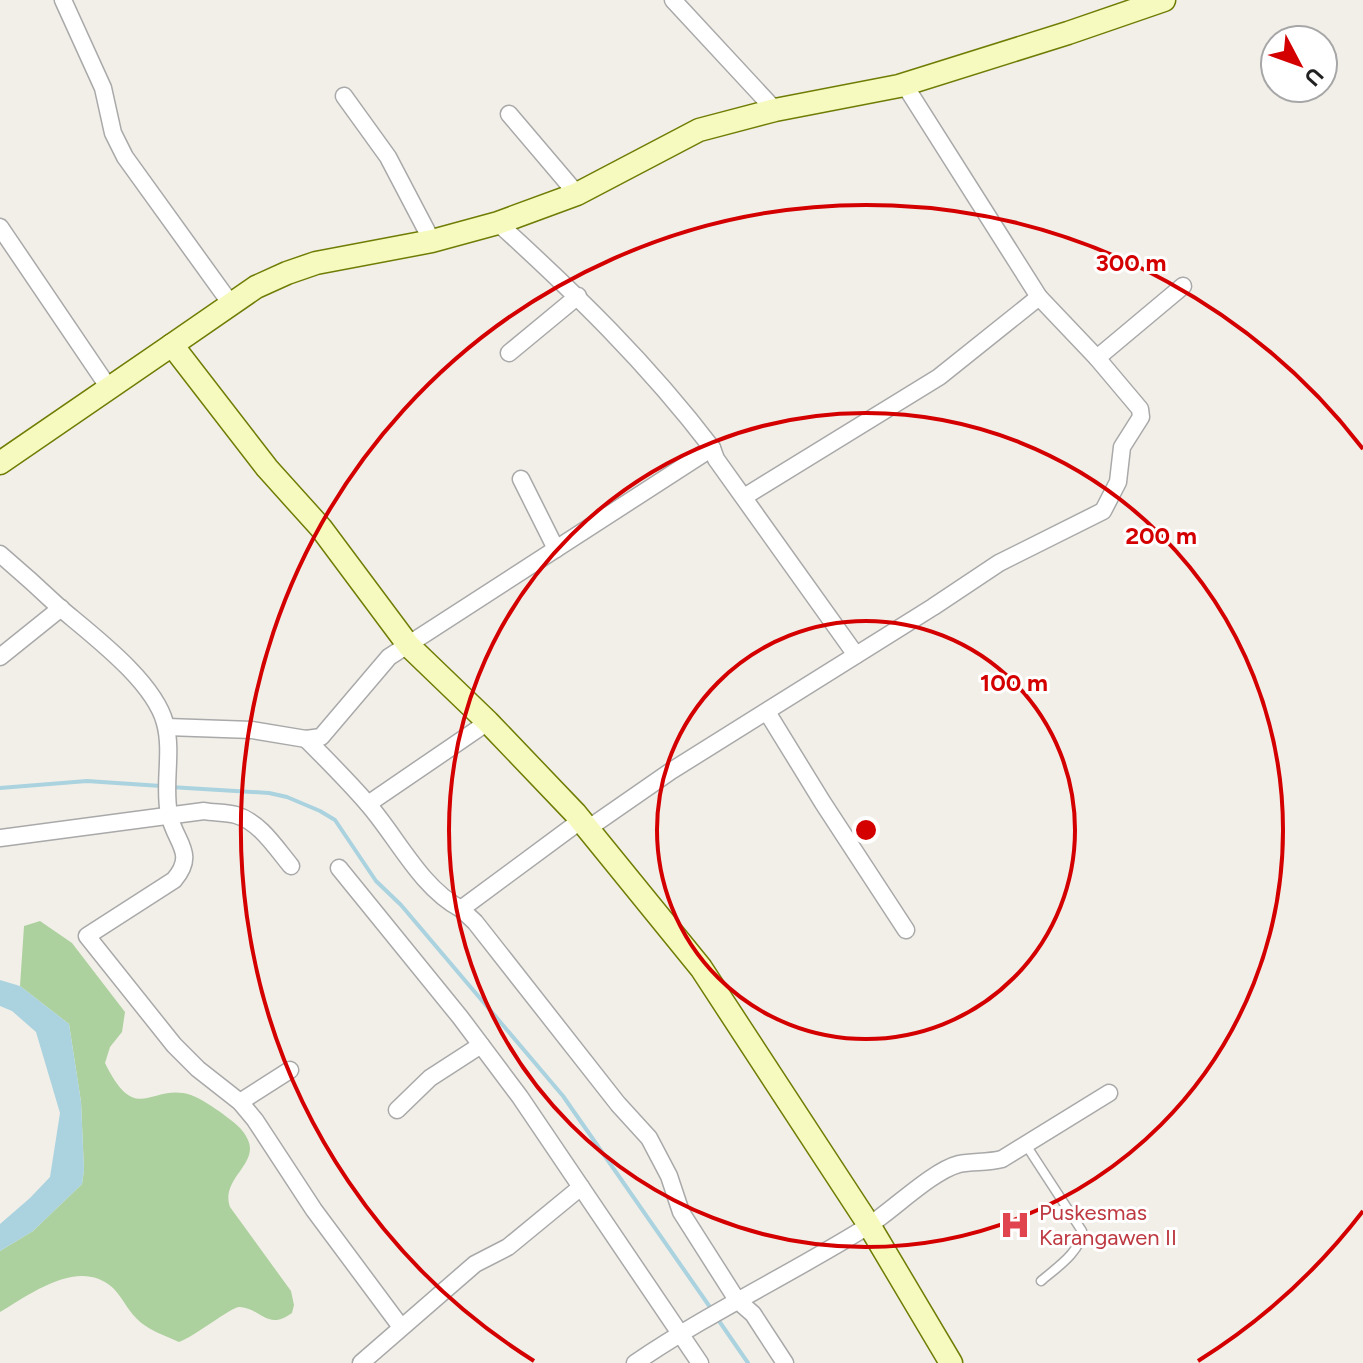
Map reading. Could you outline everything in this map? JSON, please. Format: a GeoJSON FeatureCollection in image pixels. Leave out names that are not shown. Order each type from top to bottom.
{"type":"FeatureCollection","features":[{"type":"Feature","properties":{"kind":"main road"},"geometry":{"type":"LineString","coordinates":[[0,463],[256,287],[316,263],[432,241],[498,223],[577,194],[699,130],[775,110],[904,84],[1164,0]]}},
{"type":"Feature","properties":{"kind":"main road"},"geometry":{"type":"LineString","coordinates":[[172,345],[267,468],[321,528],[409,646],[488,722],[583,825],[701,968],[869,1225],[951,1363]]}},
{"type":"Feature","properties":{"kind":"street"},"geometry":{"type":"LineString","coordinates":[[63,0],[103,88],[113,133],[125,157],[231,304]]}},
{"type":"Feature","properties":{"kind":"street"},"geometry":{"type":"LineString","coordinates":[[673,0],[775,110]]}},
{"type":"Feature","properties":{"kind":"street"},"geometry":{"type":"LineString","coordinates":[[461,909],[583,825],[767,712],[999,563],[1103,511],[1109,503],[1118,482],[1122,447],[1142,413],[1097,358],[1039,297],[904,84]]}},
{"type":"Feature","properties":{"kind":"street"},"geometry":{"type":"LineString","coordinates":[[344,96],[388,157],[432,241]]}},
{"type":"Feature","properties":{"kind":"street"},"geometry":{"type":"LineString","coordinates":[[509,114],[577,194]]}},
{"type":"Feature","properties":{"kind":"street"},"geometry":{"type":"LineString","coordinates":[[498,223],[578,296],[647,367],[712,448],[716,459],[856,655]]}},
{"type":"Feature","properties":{"kind":"street"},"geometry":{"type":"LineString","coordinates":[[0,227],[109,388]]}},
{"type":"Feature","properties":{"kind":"street"},"geometry":{"type":"LineString","coordinates":[[1097,358],[1183,286]]}},
{"type":"Feature","properties":{"kind":"street"},"geometry":{"type":"LineString","coordinates":[[509,353],[578,296]]}},
{"type":"Feature","properties":{"kind":"street"},"geometry":{"type":"LineString","coordinates":[[744,497],[939,377],[1039,297]]}},
{"type":"Feature","properties":{"kind":"street"},"geometry":{"type":"LineString","coordinates":[[167,727],[252,730],[306,739],[321,737],[389,657],[712,448]]}},
{"type":"Feature","properties":{"kind":"street"},"geometry":{"type":"LineString","coordinates":[[521,479],[556,549]]}},
{"type":"Feature","properties":{"kind":"street"},"geometry":{"type":"LineString","coordinates":[[0,554],[127,668],[162,711],[167,727],[169,808],[186,857],[184,868],[174,880],[87,936],[174,1045],[198,1069],[240,1102],[255,1120],[314,1210],[401,1327]]}},
{"type":"Feature","properties":{"kind":"street"},"geometry":{"type":"LineString","coordinates":[[0,657],[61,608]]}},
{"type":"Feature","properties":{"kind":"street"},"geometry":{"type":"LineString","coordinates":[[767,712],[906,930]]}},
{"type":"Feature","properties":{"kind":"street"},"geometry":{"type":"LineString","coordinates":[[368,804],[488,722]]}},
{"type":"Feature","properties":{"kind":"street"},"geometry":{"type":"LineString","coordinates":[[306,739],[368,804],[441,895],[475,922],[618,1104],[649,1138],[669,1176],[681,1212],[732,1304],[753,1314],[785,1363]]}},
{"type":"Feature","properties":{"kind":"street"},"geometry":{"type":"LineString","coordinates":[[0,838],[169,808],[204,811],[235,815],[248,821],[265,835],[291,866]]}},
{"type":"Feature","properties":{"kind":"street"},"geometry":{"type":"LineString","coordinates":[[339,868],[520,1097],[700,1363]]}},
{"type":"Feature","properties":{"kind":"street"},"geometry":{"type":"LineString","coordinates":[[397,1110],[430,1078],[481,1045]]}},
{"type":"Feature","properties":{"kind":"street"},"geometry":{"type":"LineString","coordinates":[[240,1102],[290,1070]]}},
{"type":"Feature","properties":{"kind":"street"},"geometry":{"type":"LineString","coordinates":[[635,1363],[679,1333],[869,1225],[940,1173],[958,1164],[990,1163],[1002,1159],[1109,1093]]}},
{"type":"Feature","properties":{"kind":"street"},"geometry":{"type":"LineString","coordinates":[[361,1363],[475,1264],[508,1247],[581,1187]]}},
{"type":"Feature","properties":{"kind":"lane"},"geometry":{"type":"LineString","coordinates":[[1026,1145],[1082,1231],[1076,1248],[1041,1281]]}},
{"type":"Feature","properties":{"kind":"green space"},"geometry":{"type":"Polygon","coordinates":[[[40,921],[72,943],[125,1012],[122,1032],[110,1047],[105,1063],[126,1094],[135,1098],[177,1093],[191,1095],[223,1114],[246,1136],[250,1149],[230,1188],[230,1207],[291,1291],[292,1313],[270,1320],[248,1309],[236,1308],[179,1342],[140,1322],[113,1288],[100,1279],[85,1276],[70,1277],[40,1288],[0,1312],[0,1251],[33,1231],[82,1184],[84,1170],[81,1102],[69,1024],[20,986],[24,926],[40,921]]]}},
{"type":"Feature","properties":{"kind":"water"},"geometry":{"type":"Polygon","coordinates":[[[0,980],[20,986],[69,1024],[81,1102],[84,1170],[82,1184],[33,1231],[0,1251],[0,1224],[50,1177],[60,1113],[36,1032],[12,1011],[0,1006],[0,980]]]}},
{"type":"Feature","properties":{"kind":"waterway"},"geometry":{"type":"LineString","coordinates":[[0,788],[87,781],[161,786]]}},
{"type":"Feature","properties":{"kind":"waterway"},"geometry":{"type":"LineString","coordinates":[[170,787],[269,793],[287,797],[335,820],[376,881],[401,905],[563,1096],[712,1310]]}},
{"type":"Feature","properties":{"kind":"waterway"},"geometry":{"type":"LineString","coordinates":[[717,1318],[748,1363]]}},
{"type":"Feature","properties":{"kind":"place","name":"Puskesmas Karangawen II"},"geometry":{"type":"Point","coordinates":[1015,1225]}}]}
